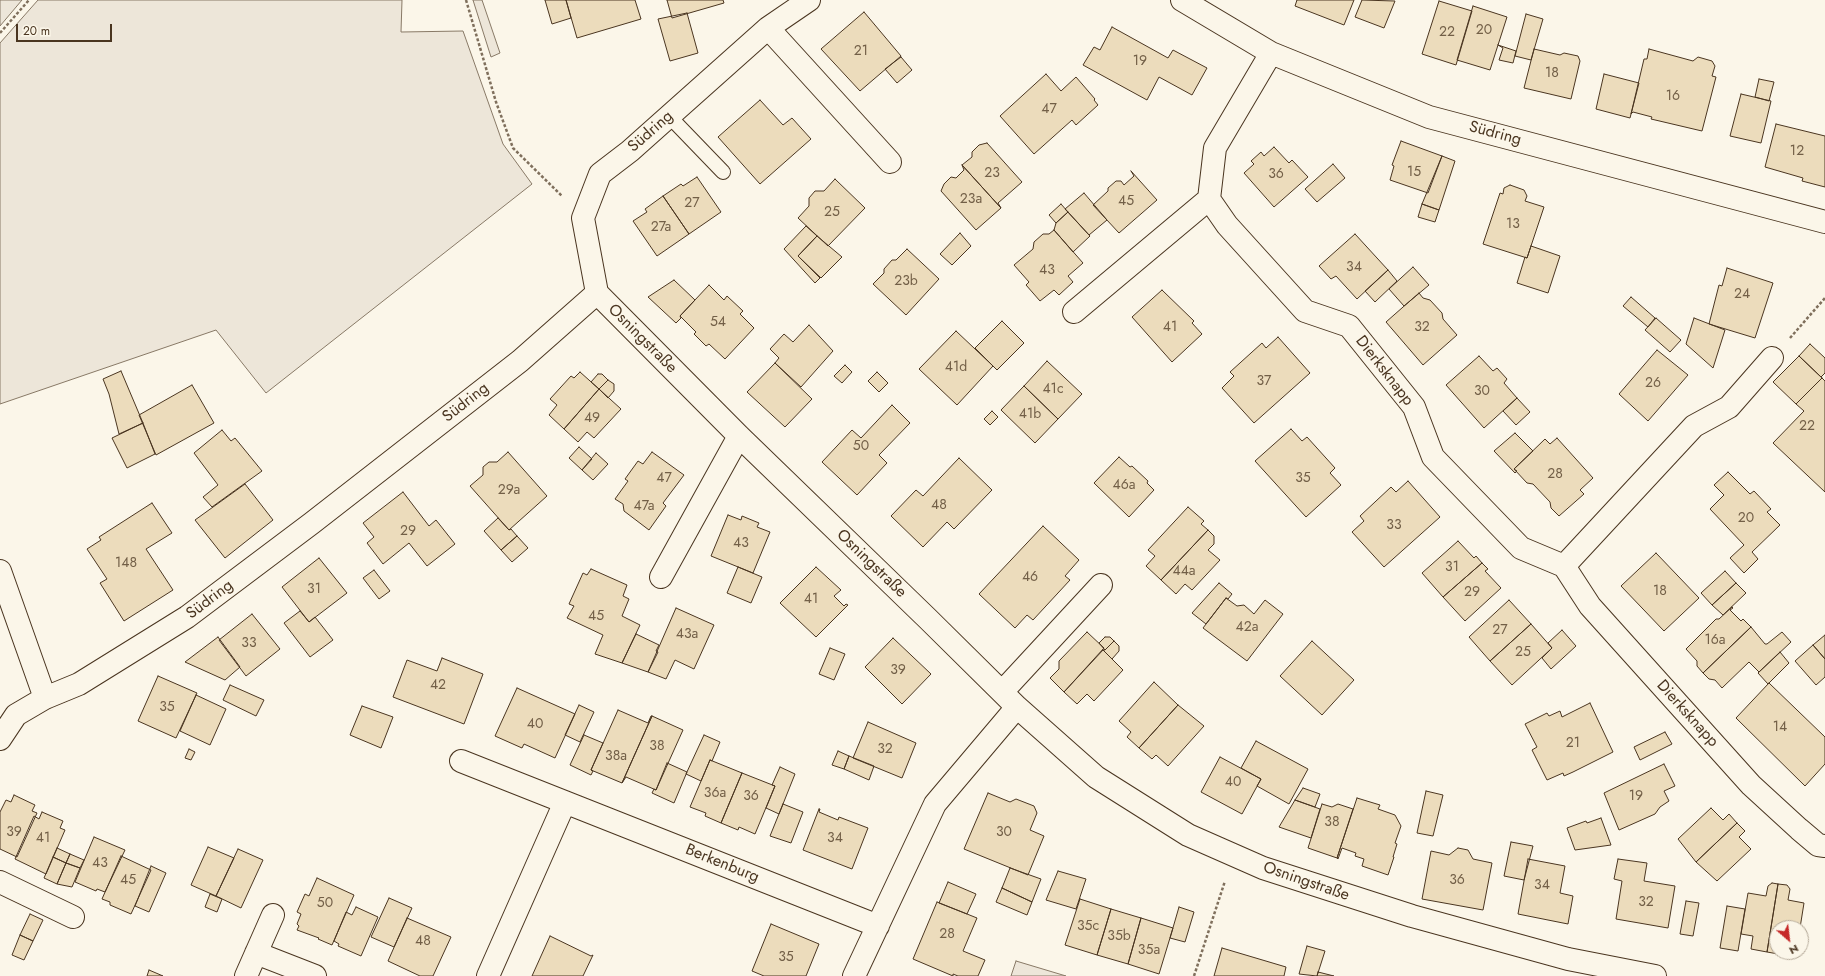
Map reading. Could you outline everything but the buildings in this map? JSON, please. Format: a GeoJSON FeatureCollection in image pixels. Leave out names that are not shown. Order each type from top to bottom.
{"type":"FeatureCollection","features":[{"type":"Feature","properties":{"kind":"street","name":"Südring"},"geometry":{"type":"LineString","coordinates":[[583,218],[600,174],[670,116],[768,28],[809,0]]}},
{"type":"Feature","properties":{"kind":"street","name":"Südring"},"geometry":{"type":"LineString","coordinates":[[1182,0],[1271,54],[1429,117],[1825,222]]}},
{"type":"Feature","properties":{"kind":"street"},"geometry":{"type":"LineString","coordinates":[[768,28],[890,162]]}},
{"type":"Feature","properties":{"kind":"street"},"geometry":{"type":"LineString","coordinates":[[1074,312],[1209,199],[1215,148],[1271,54]]}},
{"type":"Feature","properties":{"kind":"street","name":"Dierksknapp"},"geometry":{"type":"LineString","coordinates":[[1209,199],[1227,225],[1305,311],[1349,326],[1414,407],[1433,457],[1521,548],[1564,566],[1590,606],[1751,785],[1808,837],[1818,845],[1825,846]]}},
{"type":"Feature","properties":{"kind":"street"},"geometry":{"type":"LineString","coordinates":[[583,218],[597,293]]}},
{"type":"Feature","properties":{"kind":"street","name":"Südring"},"geometry":{"type":"LineString","coordinates":[[0,739],[16,715],[44,698],[79,684],[187,617],[312,523],[520,361],[597,293]]}},
{"type":"Feature","properties":{"kind":"street","name":"Osningstraße"},"geometry":{"type":"LineString","coordinates":[[597,293],[738,436],[1010,700],[1096,777],[1188,835],[1263,868],[1412,916],[1568,959],[1655,976]]}},
{"type":"Feature","properties":{"kind":"street"},"geometry":{"type":"LineString","coordinates":[[1564,566],[1694,426],[1729,407],[1772,358]]}},
{"type":"Feature","properties":{"kind":"street"},"geometry":{"type":"LineString","coordinates":[[661,577],[738,436]]}},
{"type":"Feature","properties":{"kind":"street"},"geometry":{"type":"LineString","coordinates":[[0,571],[44,698]]}},
{"type":"Feature","properties":{"kind":"street"},"geometry":{"type":"LineString","coordinates":[[854,976],[935,804],[1010,700],[1100,585]]}},
{"type":"Feature","properties":{"kind":"street","name":"Berkenburg"},"geometry":{"type":"LineString","coordinates":[[461,761],[878,926]]}},
{"type":"Feature","properties":{"kind":"street"},"geometry":{"type":"LineString","coordinates":[[488,976],[565,802]]}},
{"type":"Feature","properties":{"kind":"street"},"geometry":{"type":"LineString","coordinates":[[0,882],[73,917]]}},
{"type":"Feature","properties":{"kind":"street"},"geometry":{"type":"LineString","coordinates":[[246,976],[273,916]]}},
{"type":"Feature","properties":{"kind":"street"},"geometry":{"type":"LineString","coordinates":[[256,952],[315,976]]}},
{"type":"Feature","properties":{"kind":"lane"},"geometry":{"type":"LineString","coordinates":[[670,116],[723,172]]}},
{"type":"Feature","properties":{"kind":"path"},"geometry":{"type":"LineString","coordinates":[[0,33],[29,0]]}},
{"type":"Feature","properties":{"kind":"path"},"geometry":{"type":"LineString","coordinates":[[466,0],[496,102],[513,148],[583,218]]}},
{"type":"Feature","properties":{"kind":"path"},"geometry":{"type":"LineString","coordinates":[[1772,358],[1825,298]]}},
{"type":"Feature","properties":{"kind":"path"},"geometry":{"type":"LineString","coordinates":[[1194,976],[1233,855]]}},
{"type":"Feature","properties":{"kind":"shaded area"},"geometry":{"type":"Polygon","coordinates":[[[0,0],[22,0],[0,26],[0,0]]]}},
{"type":"Feature","properties":{"kind":"shaded area"},"geometry":{"type":"Polygon","coordinates":[[[38,0],[402,0],[401,32],[463,31],[503,144],[532,184],[266,393],[216,330],[0,404],[0,43],[38,0]]]}},
{"type":"Feature","properties":{"kind":"shaded area"},"geometry":{"type":"Polygon","coordinates":[[[473,0],[482,0],[500,53],[491,57],[473,0]]]}},
{"type":"Feature","properties":{"kind":"shaded area"},"geometry":{"type":"Polygon","coordinates":[[[1016,961],[1066,976],[1011,976],[1016,961]]]}}]}
